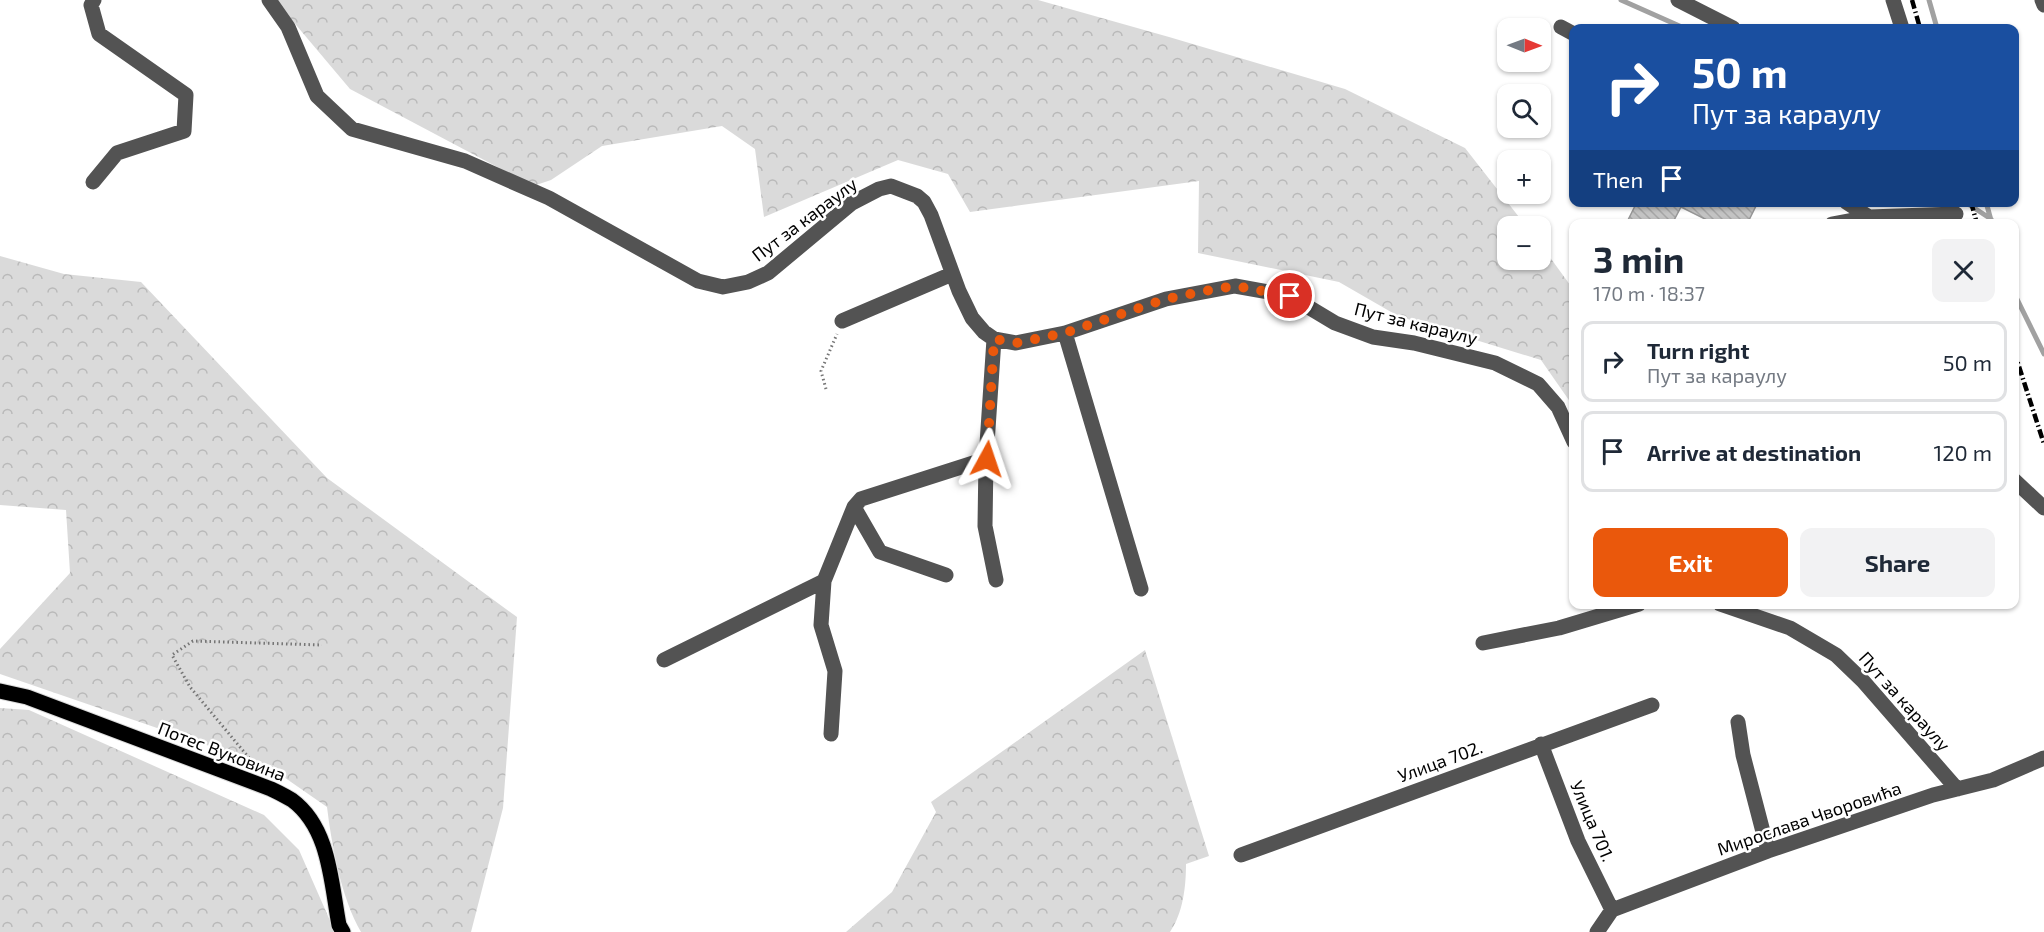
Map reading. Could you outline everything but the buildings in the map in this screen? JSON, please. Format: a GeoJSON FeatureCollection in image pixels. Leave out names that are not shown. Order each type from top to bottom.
{"type":"FeatureCollection","features":[{"type":"Feature","properties":{"kind":"main road","name":"Потес Вуковина"},"geometry":{"type":"LineString","coordinates":[[0,691],[27,697],[271,789],[292,801],[309,818],[322,840],[339,925],[343,932]]}},
{"type":"Feature","properties":{"kind":"street"},"geometry":{"type":"LineString","coordinates":[[93,182],[117,153],[184,131],[186,95],[99,34],[91,5],[94,0]]}},
{"type":"Feature","properties":{"kind":"street","name":"Пут за караулу"},"geometry":{"type":"LineString","coordinates":[[269,0],[288,27],[317,96],[352,129],[465,161],[549,198],[698,281],[723,287],[758,278],[768,273],[852,203],[879,189],[891,186],[917,196],[924,202],[972,318],[984,332],[994,339],[1016,343],[1065,333],[1166,299],[1235,286],[1290,296],[1335,323],[1373,337],[1414,343],[1495,363],[1538,384],[1558,407],[1569,431]]}},
{"type":"Feature","properties":{"kind":"street"},"geometry":{"type":"LineString","coordinates":[[1678,0],[1725,24]]}},
{"type":"Feature","properties":{"kind":"street"},"geometry":{"type":"LineString","coordinates":[[1893,0],[1901,24]]}},
{"type":"Feature","properties":{"kind":"street"},"geometry":{"type":"LineString","coordinates":[[2042,0],[2044,5]]}},
{"type":"Feature","properties":{"kind":"street"},"geometry":{"type":"LineString","coordinates":[[1853,207],[1869,217]]}},
{"type":"Feature","properties":{"kind":"street"},"geometry":{"type":"LineString","coordinates":[[1858,219],[1956,212]]}},
{"type":"Feature","properties":{"kind":"street"},"geometry":{"type":"LineString","coordinates":[[842,321],[952,274]]}},
{"type":"Feature","properties":{"kind":"street"},"geometry":{"type":"LineString","coordinates":[[1065,333],[1141,589]]}},
{"type":"Feature","properties":{"kind":"street"},"geometry":{"type":"LineString","coordinates":[[994,339],[985,526],[996,580]]}},
{"type":"Feature","properties":{"kind":"street"},"geometry":{"type":"LineString","coordinates":[[831,734],[835,671],[821,625],[824,581],[854,507],[861,499],[987,459]]}},
{"type":"Feature","properties":{"kind":"street"},"geometry":{"type":"LineString","coordinates":[[2019,485],[2044,508]]}},
{"type":"Feature","properties":{"kind":"street"},"geometry":{"type":"LineString","coordinates":[[854,507],[880,552],[946,575]]}},
{"type":"Feature","properties":{"kind":"street"},"geometry":{"type":"LineString","coordinates":[[664,660],[824,581]]}},
{"type":"Feature","properties":{"kind":"street"},"geometry":{"type":"LineString","coordinates":[[1483,643],[1559,628],[1622,609]]}},
{"type":"Feature","properties":{"kind":"street","name":"Пут за караулу"},"geometry":{"type":"LineString","coordinates":[[1735,609],[1790,628],[1836,655],[1863,681],[1957,789]]}},
{"type":"Feature","properties":{"kind":"street","name":"Улица 702."},"geometry":{"type":"LineString","coordinates":[[1241,855],[1652,705]]}},
{"type":"Feature","properties":{"kind":"street"},"geometry":{"type":"LineString","coordinates":[[1738,722],[1743,755],[1768,851]]}},
{"type":"Feature","properties":{"kind":"street","name":"Улица 701."},"geometry":{"type":"LineString","coordinates":[[1541,744],[1578,841],[1612,910]]}},
{"type":"Feature","properties":{"kind":"street","name":"Мирослава Чворовића"},"geometry":{"type":"LineString","coordinates":[[1612,910],[1768,851],[1957,789],[1993,780],[2044,758]]}},
{"type":"Feature","properties":{"kind":"street"},"geometry":{"type":"LineString","coordinates":[[1597,932],[1612,910]]}},
{"type":"Feature","properties":{"kind":"path"},"geometry":{"type":"LineString","coordinates":[[826,389],[820,371],[842,321]]}},
{"type":"Feature","properties":{"kind":"path"},"geometry":{"type":"LineString","coordinates":[[271,789],[249,757],[190,687],[172,655],[193,641],[322,645]]}},
{"type":"Feature","properties":{"kind":"green space"},"geometry":{"type":"Polygon","coordinates":[[[275,0],[1038,0],[1345,89],[1465,148],[1497,189],[1497,204],[1509,204],[1518,216],[1497,216],[1497,270],[1551,270],[1551,259],[1569,284],[1569,400],[1541,360],[1398,316],[1339,282],[1198,253],[1199,181],[970,212],[948,174],[898,160],[764,217],[755,149],[722,126],[602,146],[551,180],[533,186],[350,89],[275,0]]]}},
{"type":"Feature","properties":{"kind":"green space"},"geometry":{"type":"Polygon","coordinates":[[[0,256],[64,274],[141,282],[327,478],[517,617],[503,808],[471,932],[361,932],[343,888],[327,807],[268,766],[0,674],[0,649],[70,573],[66,510],[0,505],[0,256]]]}},
{"type":"Feature","properties":{"kind":"green space"},"geometry":{"type":"Polygon","coordinates":[[[1145,650],[1209,856],[1186,864],[1183,900],[1170,932],[846,932],[892,892],[936,812],[931,802],[1145,650]]]}},
{"type":"Feature","properties":{"kind":"green space"},"geometry":{"type":"Polygon","coordinates":[[[0,708],[29,710],[264,815],[299,850],[335,932],[0,932],[0,708]]]}},
{"type":"Feature","properties":{"kind":"waterway"},"geometry":{"type":"LineString","coordinates":[[1621,0],[1675,24]]}},
{"type":"Feature","properties":{"kind":"waterway"},"geometry":{"type":"LineString","coordinates":[[1929,0],[1936,24]]}},
{"type":"Feature","properties":{"kind":"waterway"},"geometry":{"type":"LineString","coordinates":[[1973,207],[1991,219]]}},
{"type":"Feature","properties":{"kind":"waterway"},"geometry":{"type":"LineString","coordinates":[[1987,207],[1991,219]]}},
{"type":"Feature","properties":{"kind":"waterway"},"geometry":{"type":"LineString","coordinates":[[2019,303],[2044,354]]}},
{"type":"Feature","properties":{"kind":"railway"},"geometry":{"type":"LineString","coordinates":[[1912,0],[1919,24]]}},
{"type":"Feature","properties":{"kind":"railway"},"geometry":{"type":"LineString","coordinates":[[1972,207],[1976,219]]}},
{"type":"Feature","properties":{"kind":"railway"},"geometry":{"type":"LineString","coordinates":[[2019,366],[2044,444]]}},
{"type":"Feature","properties":{"kind":"route"},"geometry":{"type":"LineString","coordinates":[[987,459],[994,339],[1016,343],[1065,333],[1166,299],[1235,286],[1290,296]]}}]}
